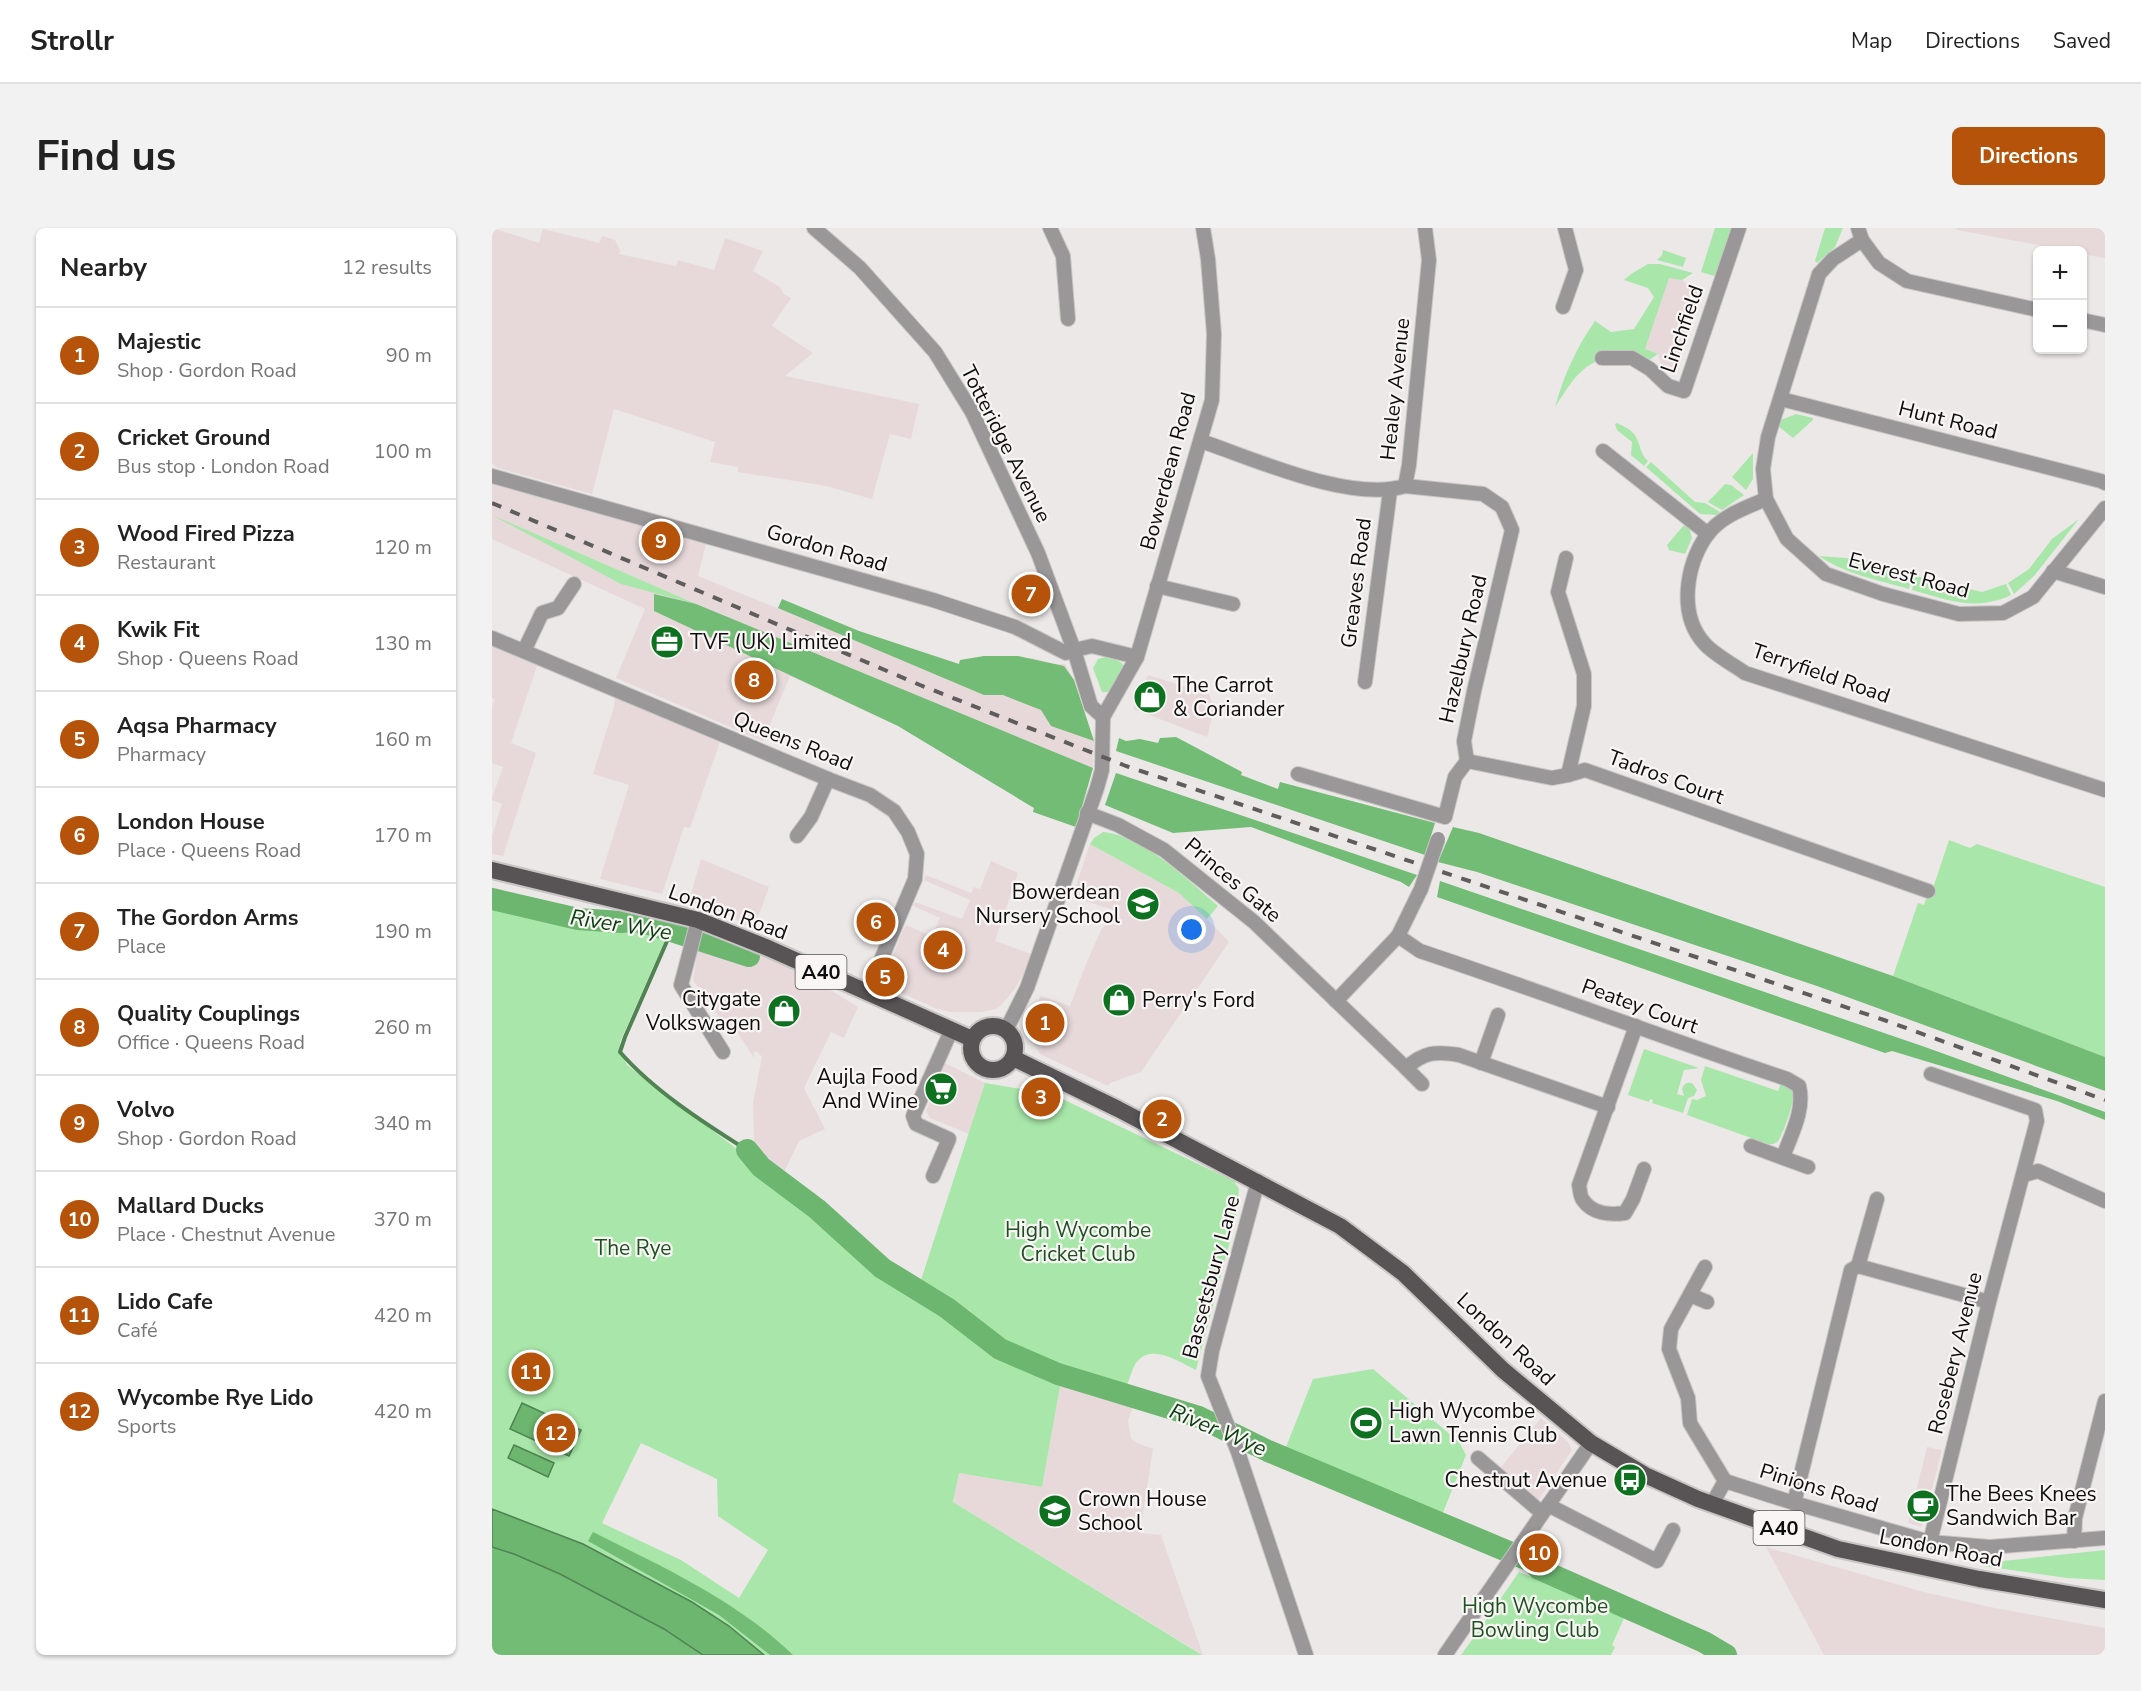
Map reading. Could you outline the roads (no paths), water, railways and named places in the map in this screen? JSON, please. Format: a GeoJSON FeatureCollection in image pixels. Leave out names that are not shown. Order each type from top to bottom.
{"type":"FeatureCollection","features":[{"type":"Feature","properties":{"kind":"main road","name":"London Road"},"geometry":{"type":"LineString","coordinates":[[492,870],[698,920],[768,948],[972,1039]]}},
{"type":"Feature","properties":{"kind":"main road"},"geometry":{"type":"LineString","coordinates":[[989,1026],[1001,1027],[1006,1030],[1014,1043],[1012,1058],[997,1070],[985,1069],[974,1060],[971,1054],[972,1039],[976,1033],[989,1026]]}},
{"type":"Feature","properties":{"kind":"main road","name":"London Road"},"geometry":{"type":"LineString","coordinates":[[1012,1058],[1340,1226],[1403,1273],[1503,1370],[1591,1443],[1645,1475],[1712,1504],[1838,1549],[1979,1579],[2105,1600]]}},
{"type":"Feature","properties":{"kind":"street","name":"Totteridge Avenue"},"geometry":{"type":"LineString","coordinates":[[814,228],[860,268],[935,352],[972,412],[1038,553],[1074,650]]}},
{"type":"Feature","properties":{"kind":"street"},"geometry":{"type":"LineString","coordinates":[[1050,228],[1063,256],[1068,319]]}},
{"type":"Feature","properties":{"kind":"street","name":"Bowerdean Road"},"geometry":{"type":"LineString","coordinates":[[1137,657],[1212,400],[1214,334],[1209,259],[1203,228]]}},
{"type":"Feature","properties":{"kind":"street","name":"Healey Avenue"},"geometry":{"type":"LineString","coordinates":[[1201,441],[1312,480],[1368,490],[1390,491],[1405,486],[1429,260],[1425,228]]}},
{"type":"Feature","properties":{"kind":"street"},"geometry":{"type":"LineString","coordinates":[[1563,307],[1576,270],[1565,228]]}},
{"type":"Feature","properties":{"kind":"street","name":"Linchfield"},"geometry":{"type":"LineString","coordinates":[[1602,358],[1632,358],[1650,369],[1668,387],[1684,391],[1739,228]]}},
{"type":"Feature","properties":{"kind":"street"},"geometry":{"type":"LineString","coordinates":[[1860,234],[1879,262],[1907,281],[2033,309]]}},
{"type":"Feature","properties":{"kind":"street","name":"Everest Road"},"geometry":{"type":"LineString","coordinates":[[1860,234],[1819,274],[1768,437],[1763,469],[1766,499],[1787,539],[1826,574],[1883,594],[1959,614],[2002,613],[2033,597],[2105,508]]}},
{"type":"Feature","properties":{"kind":"street"},"geometry":{"type":"LineString","coordinates":[[2087,321],[2105,325]]}},
{"type":"Feature","properties":{"kind":"street","name":"Hunt Road"},"geometry":{"type":"LineString","coordinates":[[1781,399],[2105,483]]}},
{"type":"Feature","properties":{"kind":"street"},"geometry":{"type":"LineString","coordinates":[[1603,451],[1708,534]]}},
{"type":"Feature","properties":{"kind":"street","name":"Gordon Road"},"geometry":{"type":"LineString","coordinates":[[492,476],[933,600],[1015,627],[1066,653],[1074,650]]}},
{"type":"Feature","properties":{"kind":"street","name":"Hazelbury Road"},"geometry":{"type":"LineString","coordinates":[[1405,486],[1484,494],[1502,507],[1512,530],[1464,741],[1467,761]]}},
{"type":"Feature","properties":{"kind":"street","name":"Greaves Road"},"geometry":{"type":"LineString","coordinates":[[1365,682],[1390,491]]}},
{"type":"Feature","properties":{"kind":"street","name":"Terryfield Road"},"geometry":{"type":"LineString","coordinates":[[1766,499],[1732,514],[1708,534],[1692,563],[1688,590],[1690,619],[1704,644],[1745,673],[2105,790]]}},
{"type":"Feature","properties":{"kind":"street"},"geometry":{"type":"LineString","coordinates":[[1566,558],[1558,592],[1584,675],[1584,706],[1568,776]]}},
{"type":"Feature","properties":{"kind":"street"},"geometry":{"type":"LineString","coordinates":[[2053,571],[2105,587]]}},
{"type":"Feature","properties":{"kind":"street"},"geometry":{"type":"LineString","coordinates":[[524,651],[543,612],[558,608],[574,584]]}},
{"type":"Feature","properties":{"kind":"street"},"geometry":{"type":"LineString","coordinates":[[1157,586],[1233,604]]}},
{"type":"Feature","properties":{"kind":"street","name":"Queens Road"},"geometry":{"type":"LineString","coordinates":[[492,638],[870,795],[894,811],[908,832],[916,854],[915,879],[867,993]]}},
{"type":"Feature","properties":{"kind":"street"},"geometry":{"type":"LineString","coordinates":[[1006,1030],[1027,988],[1102,770],[1103,717],[1137,657],[1092,646],[1074,650],[1091,706],[1103,717]]}},
{"type":"Feature","properties":{"kind":"street"},"geometry":{"type":"LineString","coordinates":[[1336,1002],[1398,936],[1421,889],[1445,818],[1455,777],[1467,761]]}},
{"type":"Feature","properties":{"kind":"street","name":"Tadros Court"},"geometry":{"type":"LineString","coordinates":[[1467,761],[1552,778],[1568,776],[1585,770],[1928,891]]}},
{"type":"Feature","properties":{"kind":"street"},"geometry":{"type":"LineString","coordinates":[[1298,774],[1445,818]]}},
{"type":"Feature","properties":{"kind":"street"},"geometry":{"type":"LineString","coordinates":[[797,836],[811,817],[828,779]]}},
{"type":"Feature","properties":{"kind":"street","name":"Princes Gate"},"geometry":{"type":"LineString","coordinates":[[1087,813],[1118,825],[1164,850],[1254,922],[1422,1084]]}},
{"type":"Feature","properties":{"kind":"street"},"geometry":{"type":"LineString","coordinates":[[698,920],[681,985],[723,1052]]}},
{"type":"Feature","properties":{"kind":"street","name":"Peatey Court"},"geometry":{"type":"LineString","coordinates":[[1398,936],[1420,951],[1636,1026],[1698,1050],[1787,1079],[1799,1086],[1802,1098],[1783,1157]]}},
{"type":"Feature","properties":{"kind":"street"},"geometry":{"type":"LineString","coordinates":[[1481,1063],[1497,1015]]}},
{"type":"Feature","properties":{"kind":"street"},"geometry":{"type":"LineString","coordinates":[[1636,1026],[1579,1185],[1582,1200],[1603,1213],[1611,1215],[1624,1213],[1633,1199],[1644,1169]]}},
{"type":"Feature","properties":{"kind":"street"},"geometry":{"type":"LineString","coordinates":[[933,1176],[949,1139],[916,1124],[913,1116],[951,1031]]}},
{"type":"Feature","properties":{"kind":"street"},"geometry":{"type":"LineString","coordinates":[[1406,1068],[1419,1057],[1440,1052],[1459,1055],[1608,1107]]}},
{"type":"Feature","properties":{"kind":"street"},"geometry":{"type":"LineString","coordinates":[[1931,1074],[1959,1084],[1955,1098]]}},
{"type":"Feature","properties":{"kind":"street","name":"Rosebery Avenue"},"geometry":{"type":"LineString","coordinates":[[1930,1542],[1989,1302],[2037,1121],[2035,1110],[1959,1084]]}},
{"type":"Feature","properties":{"kind":"street"},"geometry":{"type":"LineString","coordinates":[[1751,1146],[1808,1167]]}},
{"type":"Feature","properties":{"kind":"street"},"geometry":{"type":"LineString","coordinates":[[2024,1175],[2038,1171],[2105,1201]]}},
{"type":"Feature","properties":{"kind":"street","name":"Bassetsbury Lane"},"geometry":{"type":"LineString","coordinates":[[1258,1182],[1212,1351],[1208,1376],[1238,1452],[1306,1655]]}},
{"type":"Feature","properties":{"kind":"street"},"geometry":{"type":"LineString","coordinates":[[1794,1503],[1851,1270],[1858,1266],[1877,1199]]}},
{"type":"Feature","properties":{"kind":"street"},"geometry":{"type":"LineString","coordinates":[[1858,1266],[1989,1302]]}},
{"type":"Feature","properties":{"kind":"street"},"geometry":{"type":"LineString","coordinates":[[1705,1267],[1671,1329],[1669,1349],[1688,1398],[1690,1423],[1725,1481]]}},
{"type":"Feature","properties":{"kind":"street"},"geometry":{"type":"LineString","coordinates":[[1690,1295],[1707,1302]]}},
{"type":"Feature","properties":{"kind":"street"},"geometry":{"type":"LineString","coordinates":[[2074,1541],[2075,1518],[2105,1401]]}},
{"type":"Feature","properties":{"kind":"street"},"geometry":{"type":"LineString","coordinates":[[1445,1655],[1591,1443]]}},
{"type":"Feature","properties":{"kind":"street"},"geometry":{"type":"LineString","coordinates":[[1478,1458],[1545,1509],[1657,1561],[1672,1530]]}},
{"type":"Feature","properties":{"kind":"street","name":"Pinions Road"},"geometry":{"type":"LineString","coordinates":[[1712,1504],[1725,1481],[1930,1542],[1990,1547],[2105,1538]]}},
{"type":"Feature","properties":{"kind":"waterway","name":"River Wye"},"geometry":{"type":"LineString","coordinates":[[492,899],[578,919],[634,921],[653,925],[749,956]]}},
{"type":"Feature","properties":{"kind":"waterway"},"geometry":{"type":"LineString","coordinates":[[671,932],[620,1052],[663,1093],[747,1150]]}},
{"type":"Feature","properties":{"kind":"waterway","name":"River Wye"},"geometry":{"type":"LineString","coordinates":[[747,1150],[761,1167],[817,1209],[882,1268],[947,1308],[1000,1349],[1058,1374],[1199,1417],[1268,1451],[1533,1562],[1539,1569],[1704,1642],[1726,1655]]}},
{"type":"Feature","properties":{"kind":"railway"},"geometry":{"type":"LineString","coordinates":[[492,503],[920,685],[1126,766],[1884,1020],[2105,1100]]}},
{"type":"Feature","properties":{"kind":"place","name":"Volvo"},"geometry":{"type":"Point","coordinates":[661,541]}},
{"type":"Feature","properties":{"kind":"place","name":"The Gordon Arms"},"geometry":{"type":"Point","coordinates":[1031,594]}},
{"type":"Feature","properties":{"kind":"place","name":"TVF (UK) Limited"},"geometry":{"type":"Point","coordinates":[667,642]}},
{"type":"Feature","properties":{"kind":"place","name":"Quality Couplings"},"geometry":{"type":"Point","coordinates":[754,680]}},
{"type":"Feature","properties":{"kind":"place","name":"The Carrot & Coriander"},"geometry":{"type":"Point","coordinates":[1150,697]}},
{"type":"Feature","properties":{"kind":"place","name":"Bowerdean Nursery School"},"geometry":{"type":"Point","coordinates":[1143,904]}},
{"type":"Feature","properties":{"kind":"place","name":"London House"},"geometry":{"type":"Point","coordinates":[876,922]}},
{"type":"Feature","properties":{"kind":"place","name":"Kwik Fit"},"geometry":{"type":"Point","coordinates":[943,950]}},
{"type":"Feature","properties":{"kind":"place","name":"Aqsa Pharmacy"},"geometry":{"type":"Point","coordinates":[885,977]}},
{"type":"Feature","properties":{"kind":"place","name":"Perry's Ford"},"geometry":{"type":"Point","coordinates":[1119,1000]}},
{"type":"Feature","properties":{"kind":"place","name":"Citygate Volkswagen"},"geometry":{"type":"Point","coordinates":[784,1011]}},
{"type":"Feature","properties":{"kind":"place","name":"Majestic"},"geometry":{"type":"Point","coordinates":[1045,1023]}},
{"type":"Feature","properties":{"kind":"place","name":"Aujla Food And Wine"},"geometry":{"type":"Point","coordinates":[941,1089]}},
{"type":"Feature","properties":{"kind":"place","name":"Wood Fired Pizza"},"geometry":{"type":"Point","coordinates":[1041,1097]}},
{"type":"Feature","properties":{"kind":"place","name":"Cricket Ground"},"geometry":{"type":"Point","coordinates":[1162,1119]}},
{"type":"Feature","properties":{"kind":"place","name":"Lido Cafe"},"geometry":{"type":"Point","coordinates":[531,1372]}},
{"type":"Feature","properties":{"kind":"place","name":"High Wycombe Lawn Tennis Club"},"geometry":{"type":"Point","coordinates":[1366,1423]}},
{"type":"Feature","properties":{"kind":"place","name":"Wycombe Rye Lido"},"geometry":{"type":"Point","coordinates":[556,1433]}},
{"type":"Feature","properties":{"kind":"place","name":"Chestnut Avenue"},"geometry":{"type":"Point","coordinates":[1630,1480]}},
{"type":"Feature","properties":{"kind":"place","name":"The Bees Knees Sandwich Bar"},"geometry":{"type":"Point","coordinates":[1923,1506]}},
{"type":"Feature","properties":{"kind":"place","name":"Crown House School"},"geometry":{"type":"Point","coordinates":[1055,1511]}},
{"type":"Feature","properties":{"kind":"place","name":"Mallard Ducks"},"geometry":{"type":"Point","coordinates":[1539,1553]}},
{"type":"Feature","properties":{"kind":"park label","name":"High Wycombe Cricket Club"},"geometry":{"type":"Point","coordinates":[1078,1242]}},
{"type":"Feature","properties":{"kind":"park label","name":"The Rye"},"geometry":{"type":"Point","coordinates":[633,1248]}},
{"type":"Feature","properties":{"kind":"park label","name":"High Wycombe Bowling Club"},"geometry":{"type":"Point","coordinates":[1535,1618]}}]}
